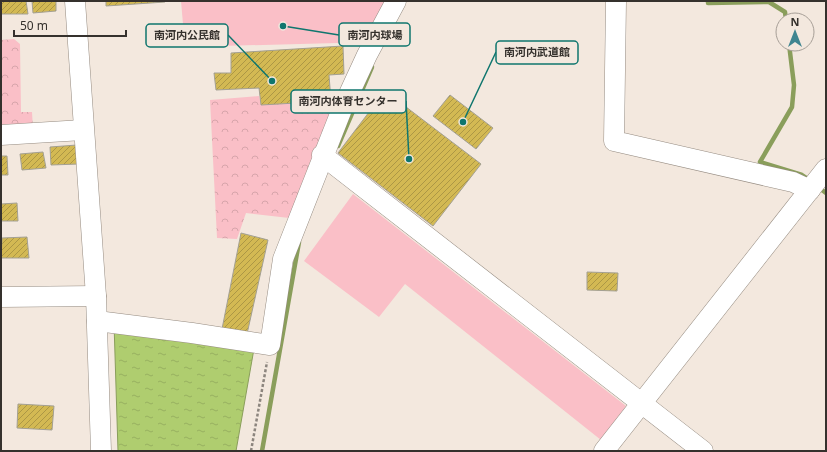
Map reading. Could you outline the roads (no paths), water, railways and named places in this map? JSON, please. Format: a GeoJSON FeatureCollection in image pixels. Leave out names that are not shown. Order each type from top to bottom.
{"type":"FeatureCollection","features":[{"type":"Feature","properties":{"kind":"street"},"geometry":{"type":"LineString","coordinates":[[75,1],[96,296],[101,451]]}},
{"type":"Feature","properties":{"kind":"street"},"geometry":{"type":"LineString","coordinates":[[97,321],[270,345],[283,259],[322,156],[367,55],[396,1]]}},
{"type":"Feature","properties":{"kind":"street"},"geometry":{"type":"LineString","coordinates":[[616,1],[614,140],[793,182],[810,190]]}},
{"type":"Feature","properties":{"kind":"street"},"geometry":{"type":"LineString","coordinates":[[1,135],[83,130]]}},
{"type":"Feature","properties":{"kind":"street"},"geometry":{"type":"LineString","coordinates":[[322,156],[703,451]]}},
{"type":"Feature","properties":{"kind":"street"},"geometry":{"type":"LineString","coordinates":[[604,451],[826,169]]}},
{"type":"Feature","properties":{"kind":"street"},"geometry":{"type":"LineString","coordinates":[[1,297],[96,296]]}},
{"type":"Feature","properties":{"kind":"water"},"geometry":{"type":"Polygon","coordinates":[[[114,323],[255,343],[236,451],[118,451],[114,323]]]}},
{"type":"Feature","properties":{"kind":"waterway"},"geometry":{"type":"LineString","coordinates":[[708,1],[708,3],[769,2],[785,12]]}},
{"type":"Feature","properties":{"kind":"waterway"},"geometry":{"type":"LineString","coordinates":[[790,52],[794,85],[792,107],[760,162],[802,175],[808,179]]}},
{"type":"Feature","properties":{"kind":"waterway"},"geometry":{"type":"LineString","coordinates":[[338,146],[372,67]]}},
{"type":"Feature","properties":{"kind":"waterway"},"geometry":{"type":"LineString","coordinates":[[818,187],[826,193]]}},
{"type":"Feature","properties":{"kind":"waterway"},"geometry":{"type":"LineString","coordinates":[[262,451],[299,242]]}},
{"type":"Feature","properties":{"kind":"place","name":"南河内球場"},"geometry":{"type":"Point","coordinates":[283,26]}},
{"type":"Feature","properties":{"kind":"place","name":"南河内公民館"},"geometry":{"type":"Point","coordinates":[272,81]}},
{"type":"Feature","properties":{"kind":"place","name":"南河内武道館"},"geometry":{"type":"Point","coordinates":[463,122]}},
{"type":"Feature","properties":{"kind":"place","name":"南河内体育センター"},"geometry":{"type":"Point","coordinates":[409,159]}}]}
